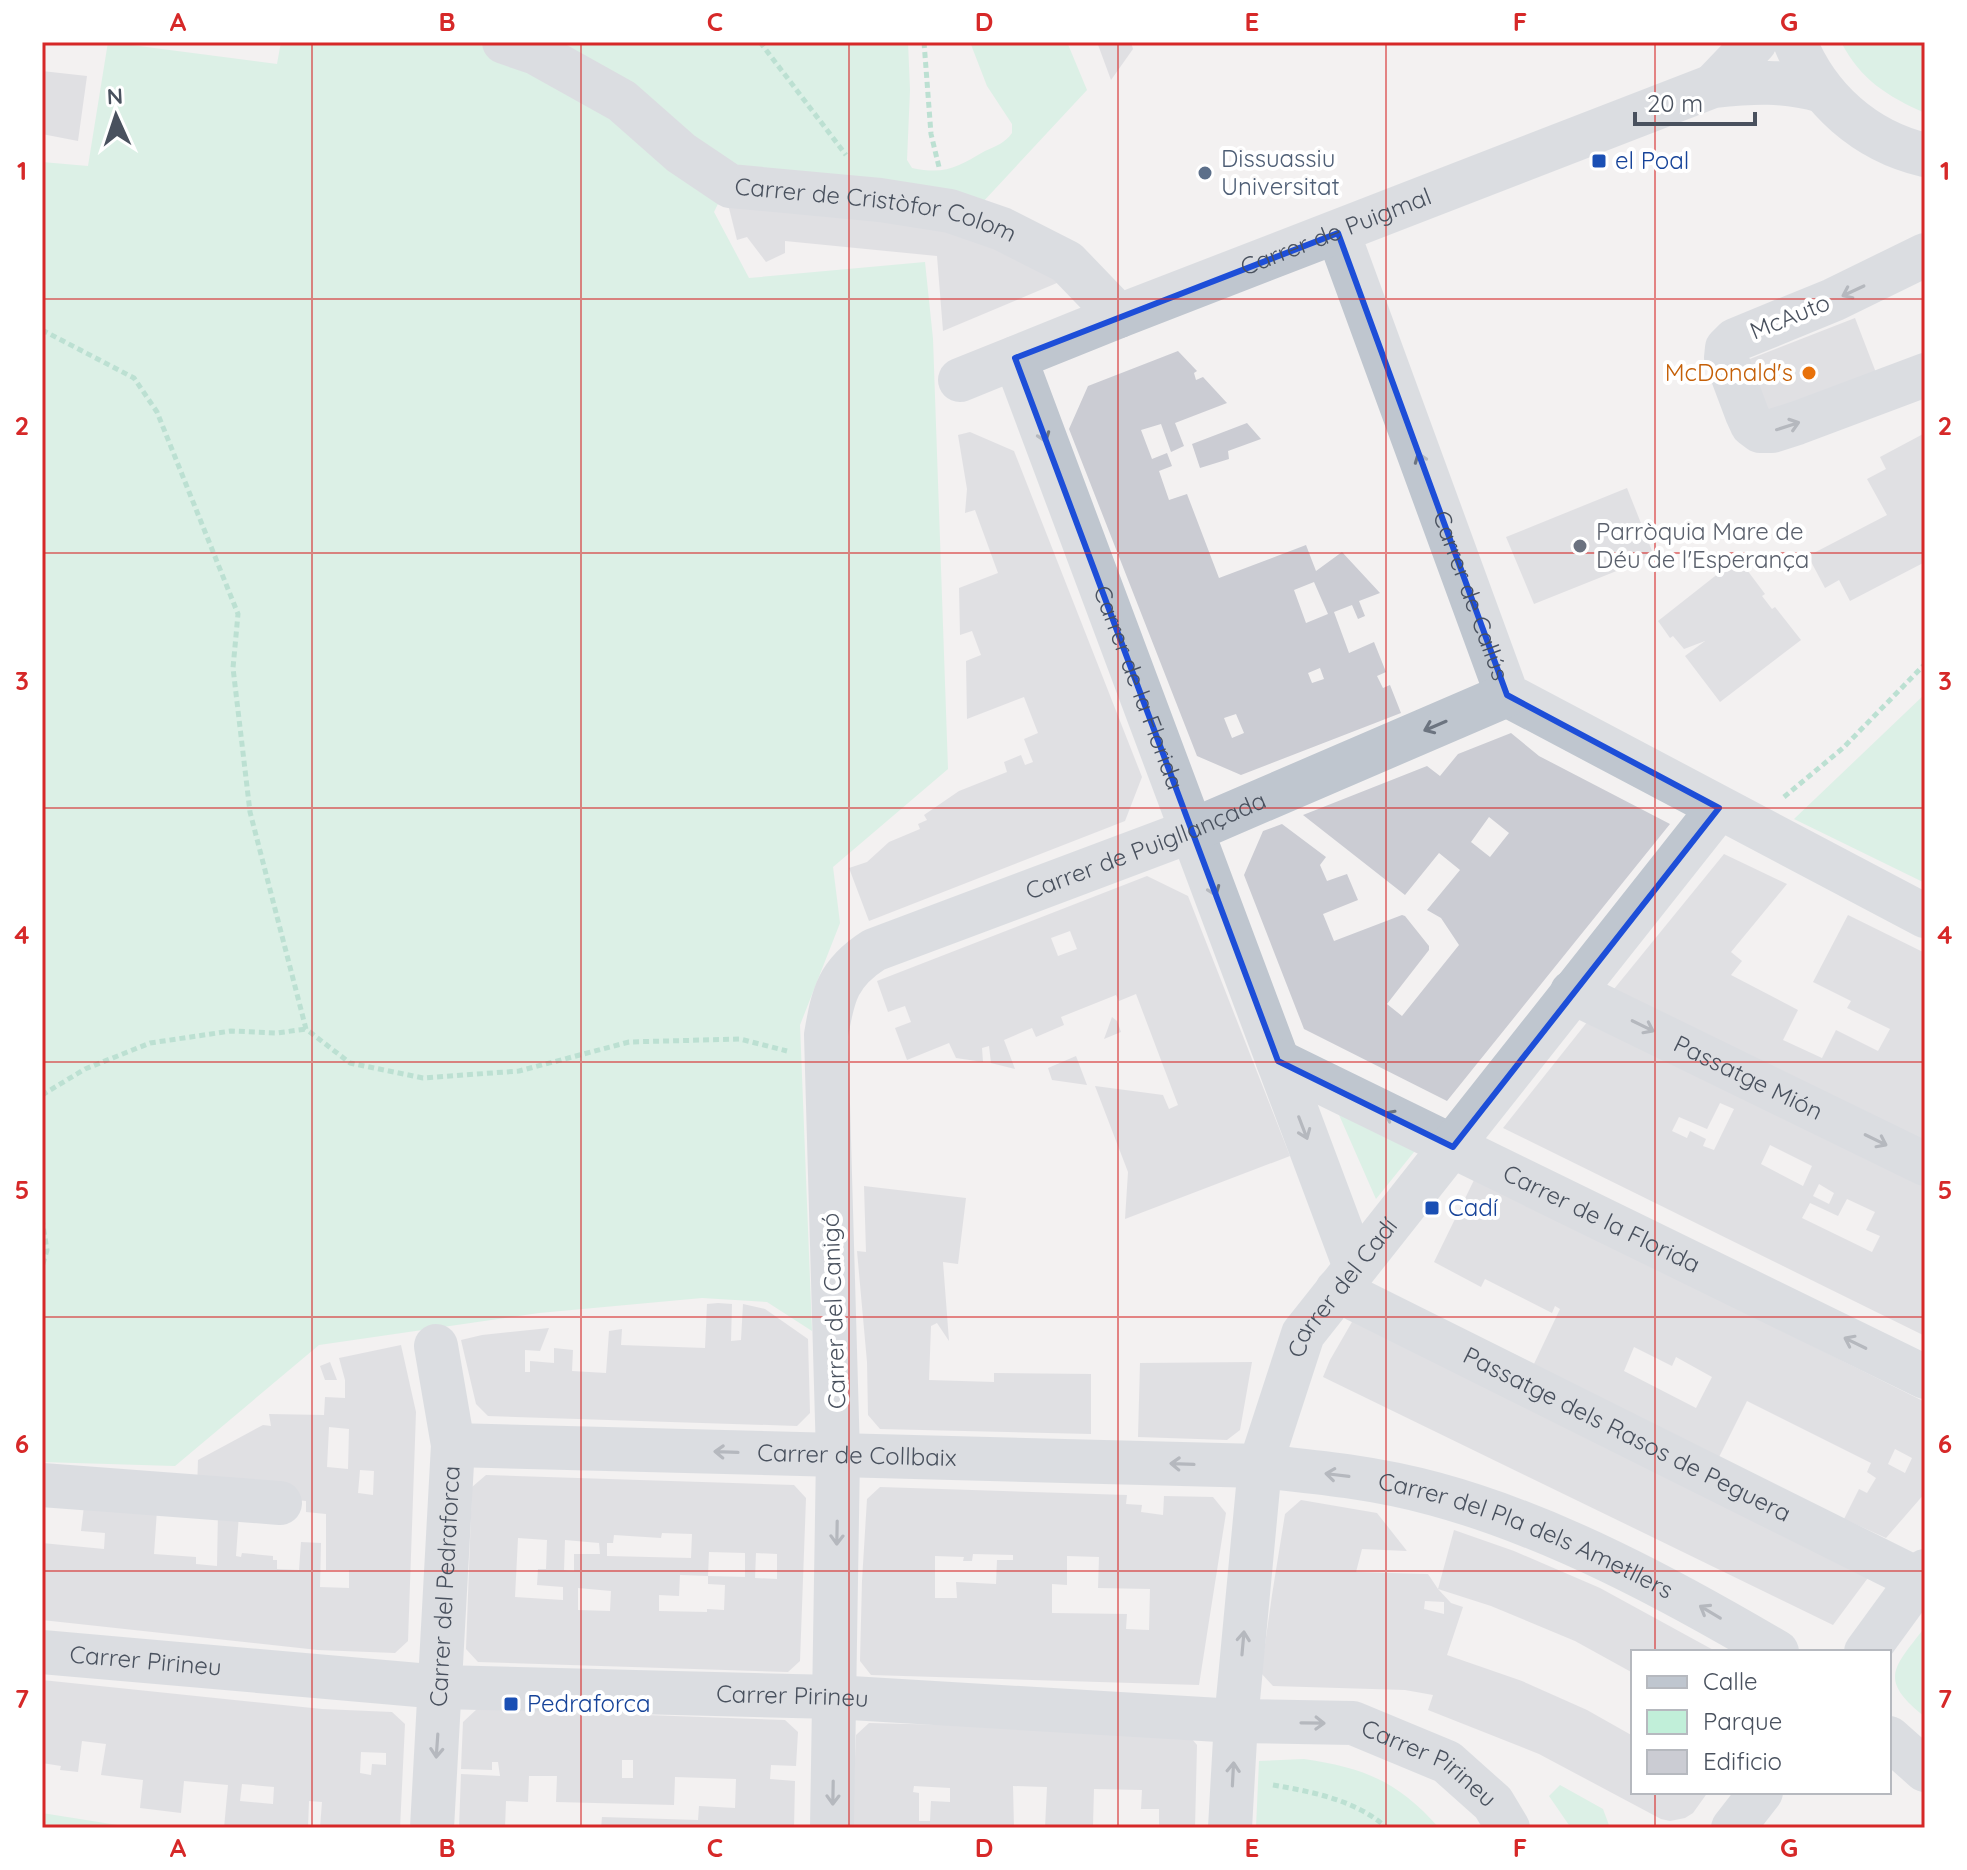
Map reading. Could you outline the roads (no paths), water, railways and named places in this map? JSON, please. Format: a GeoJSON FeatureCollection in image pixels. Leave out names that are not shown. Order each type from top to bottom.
{"type":"FeatureCollection","features":[{"type":"Feature","properties":{"kind":"street","name":"Carrer de Cristòfor Colom"},"geometry":{"type":"LineString","coordinates":[[504,42],[536,53],[622,101],[681,153],[730,186],[880,200],[950,211],[1002,229],[1067,262],[1119,316]]}},
{"type":"Feature","properties":{"kind":"street","name":"Carrer de Puigmal"},"geometry":{"type":"LineString","coordinates":[[1713,86],[1755,42]]}},
{"type":"Feature","properties":{"kind":"street"},"geometry":{"type":"LineString","coordinates":[[1795,42],[1822,91],[1849,118],[1899,148],[1925,155]]}},
{"type":"Feature","properties":{"kind":"street","name":"Carrer de Puigmal"},"geometry":{"type":"LineString","coordinates":[[960,380],[1713,86],[1775,82],[1822,91]]}},
{"type":"Feature","properties":{"kind":"street","name":"Carrer de Callús"},"geometry":{"type":"LineString","coordinates":[[1338,233],[1507,695],[1925,916]]}},
{"type":"Feature","properties":{"kind":"street","name":"McAuto"},"geometry":{"type":"LineString","coordinates":[[1924,255],[1859,288],[1735,340],[1727,348],[1726,358],[1752,425],[1760,431],[1772,431],[1797,423],[1925,375]]}},
{"type":"Feature","properties":{"kind":"street","name":"Carrer de la Florida"},"geometry":{"type":"LineString","coordinates":[[1015,358],[1278,1061],[1346,1278]]}},
{"type":"Feature","properties":{"kind":"street","name":"Carrer de Puigllançada"},"geometry":{"type":"LineString","coordinates":[[827,1048],[831,1005],[840,981],[854,963],[874,950],[1191,831],[1507,695]]}},
{"type":"Feature","properties":{"kind":"street","name":"Carrer del Cadí"},"geometry":{"type":"LineString","coordinates":[[1230,1828],[1236,1721],[1260,1466],[1303,1334],[1572,992],[1736,815]]}},
{"type":"Feature","properties":{"kind":"street","name":"Passatge Mión"},"geometry":{"type":"LineString","coordinates":[[1572,992],[1925,1164]]}},
{"type":"Feature","properties":{"kind":"street","name":"Carrer del Canigó"},"geometry":{"type":"LineString","coordinates":[[827,1048],[838,1455],[832,1828]]}},
{"type":"Feature","properties":{"kind":"street","name":"Carrer de la Florida"},"geometry":{"type":"LineString","coordinates":[[1278,1061],[1925,1377]]}},
{"type":"Feature","properties":{"kind":"street","name":"Passatge dels Rasos de Peguera"},"geometry":{"type":"LineString","coordinates":[[1346,1278],[1922,1576]]}},
{"type":"Feature","properties":{"kind":"street","name":"Carrer del Pedraforca"},"geometry":{"type":"LineString","coordinates":[[432,1828],[453,1445],[436,1346]]}},
{"type":"Feature","properties":{"kind":"street","name":"Carrer de Collbaix"},"geometry":{"type":"LineString","coordinates":[[453,1445],[1260,1466]]}},
{"type":"Feature","properties":{"kind":"street","name":"Carrer del Pla dels Ametllers"},"geometry":{"type":"LineString","coordinates":[[1260,1466],[1348,1476],[1432,1493],[1476,1506],[1668,1590],[1773,1650]]}},
{"type":"Feature","properties":{"kind":"street"},"geometry":{"type":"LineString","coordinates":[[42,1485],[280,1503]]}},
{"type":"Feature","properties":{"kind":"street"},"geometry":{"type":"LineString","coordinates":[[1867,1650],[1922,1576]]}},
{"type":"Feature","properties":{"kind":"street","name":"Carrer Pirineu"},"geometry":{"type":"LineString","coordinates":[[42,1652],[441,1687],[834,1697],[1236,1721],[1353,1723],[1447,1762],[1493,1803],[1508,1828]]}},
{"type":"Feature","properties":{"kind":"street"},"geometry":{"type":"LineString","coordinates":[[1891,1740],[1925,1770]]}},
{"type":"Feature","properties":{"kind":"street"},"geometry":{"type":"LineString","coordinates":[[1733,1828],[1759,1794]]}},
{"type":"Feature","properties":{"kind":"place","name":"el Poal"},"geometry":{"type":"Point","coordinates":[1599,161]}},
{"type":"Feature","properties":{"kind":"place","name":"Dissuassiu Universitat"},"geometry":{"type":"Point","coordinates":[1205,173]}},
{"type":"Feature","properties":{"kind":"place","name":"McDonald's"},"geometry":{"type":"Point","coordinates":[1809,373]}},
{"type":"Feature","properties":{"kind":"place","name":"Parròquia Mare de Déu de l'Esperança"},"geometry":{"type":"Point","coordinates":[1580,546]}},
{"type":"Feature","properties":{"kind":"place","name":"Cadí"},"geometry":{"type":"Point","coordinates":[1432,1208]}},
{"type":"Feature","properties":{"kind":"place","name":"Pedraforca"},"geometry":{"type":"Point","coordinates":[511,1704]}}]}
